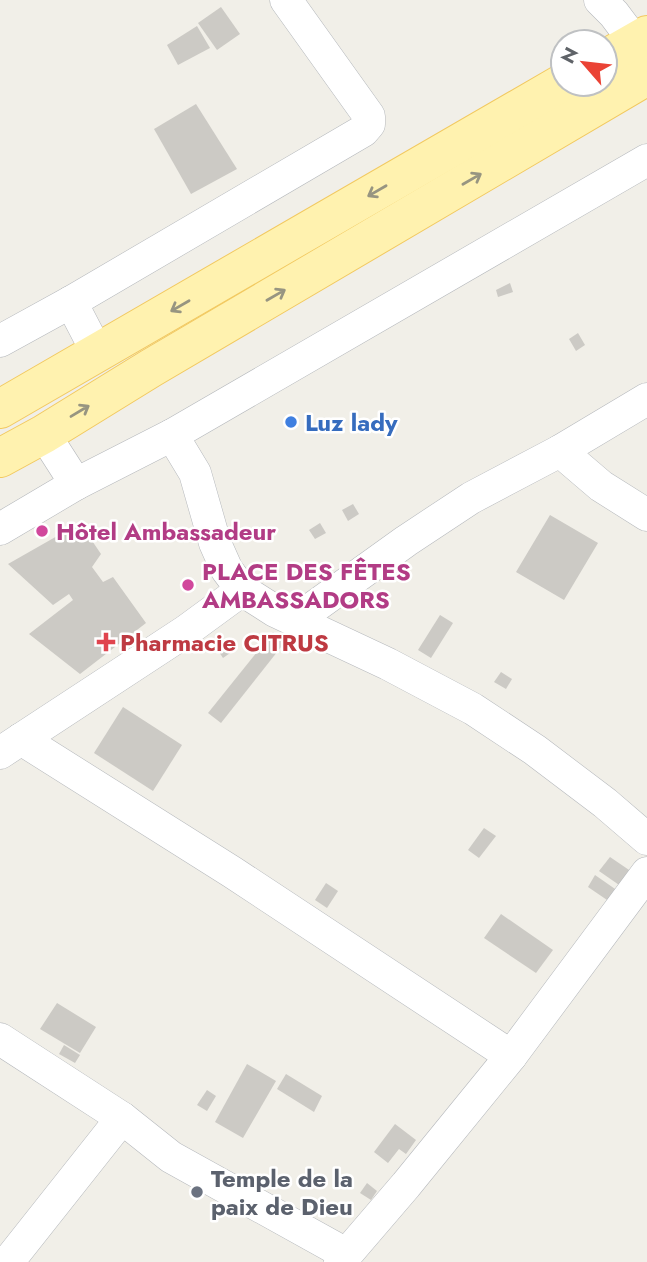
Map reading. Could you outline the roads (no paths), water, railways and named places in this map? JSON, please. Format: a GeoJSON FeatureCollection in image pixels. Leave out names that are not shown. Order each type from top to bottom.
{"type":"FeatureCollection","features":[{"type":"Feature","properties":{"kind":"main road"},"geometry":{"type":"LineString","coordinates":[[0,458],[163,361],[636,54]]}},
{"type":"Feature","properties":{"kind":"main road"},"geometry":{"type":"LineString","coordinates":[[0,410],[549,91]]}},
{"type":"Feature","properties":{"kind":"street"},"geometry":{"type":"LineString","coordinates":[[0,341],[363,131],[369,124],[369,116],[286,0]]}},
{"type":"Feature","properties":{"kind":"street"},"geometry":{"type":"LineString","coordinates":[[600,0],[614,14],[636,54]]}},
{"type":"Feature","properties":{"kind":"street"},"geometry":{"type":"LineString","coordinates":[[0,529],[76,484],[172,435],[647,160]]}},
{"type":"Feature","properties":{"kind":"street"},"geometry":{"type":"LineString","coordinates":[[71,302],[98,354]]}},
{"type":"Feature","properties":{"kind":"street"},"geometry":{"type":"LineString","coordinates":[[296,620],[471,498],[560,452],[647,399]]}},
{"type":"Feature","properties":{"kind":"street"},"geometry":{"type":"LineString","coordinates":[[44,434],[76,484]]}},
{"type":"Feature","properties":{"kind":"street"},"geometry":{"type":"LineString","coordinates":[[172,435],[195,473],[215,543],[227,570],[242,590],[275,611],[388,664],[472,709],[535,750],[647,839]]}},
{"type":"Feature","properties":{"kind":"street"},"geometry":{"type":"LineString","coordinates":[[560,452],[601,486],[647,515]]}},
{"type":"Feature","properties":{"kind":"street"},"geometry":{"type":"LineString","coordinates":[[242,590],[186,631],[11,746],[232,872],[511,1056]]}},
{"type":"Feature","properties":{"kind":"street"},"geometry":{"type":"LineString","coordinates":[[0,1039],[122,1118],[171,1157],[343,1258],[511,1056],[647,873]]}},
{"type":"Feature","properties":{"kind":"street"},"geometry":{"type":"LineString","coordinates":[[8,1262],[122,1118]]}},
{"type":"Feature","properties":{"kind":"place","name":"Luz lady"},"geometry":{"type":"Point","coordinates":[291,422]}},
{"type":"Feature","properties":{"kind":"place","name":"Hôtel Ambassadeur"},"geometry":{"type":"Point","coordinates":[42,531]}},
{"type":"Feature","properties":{"kind":"place","name":"PLACE DES FÊTES AMBASSADORS"},"geometry":{"type":"Point","coordinates":[188,585]}},
{"type":"Feature","properties":{"kind":"place","name":"Pharmacie CITRUS"},"geometry":{"type":"Point","coordinates":[106,642]}},
{"type":"Feature","properties":{"kind":"place","name":"Temple de la paix de Dieu"},"geometry":{"type":"Point","coordinates":[197,1192]}}]}
